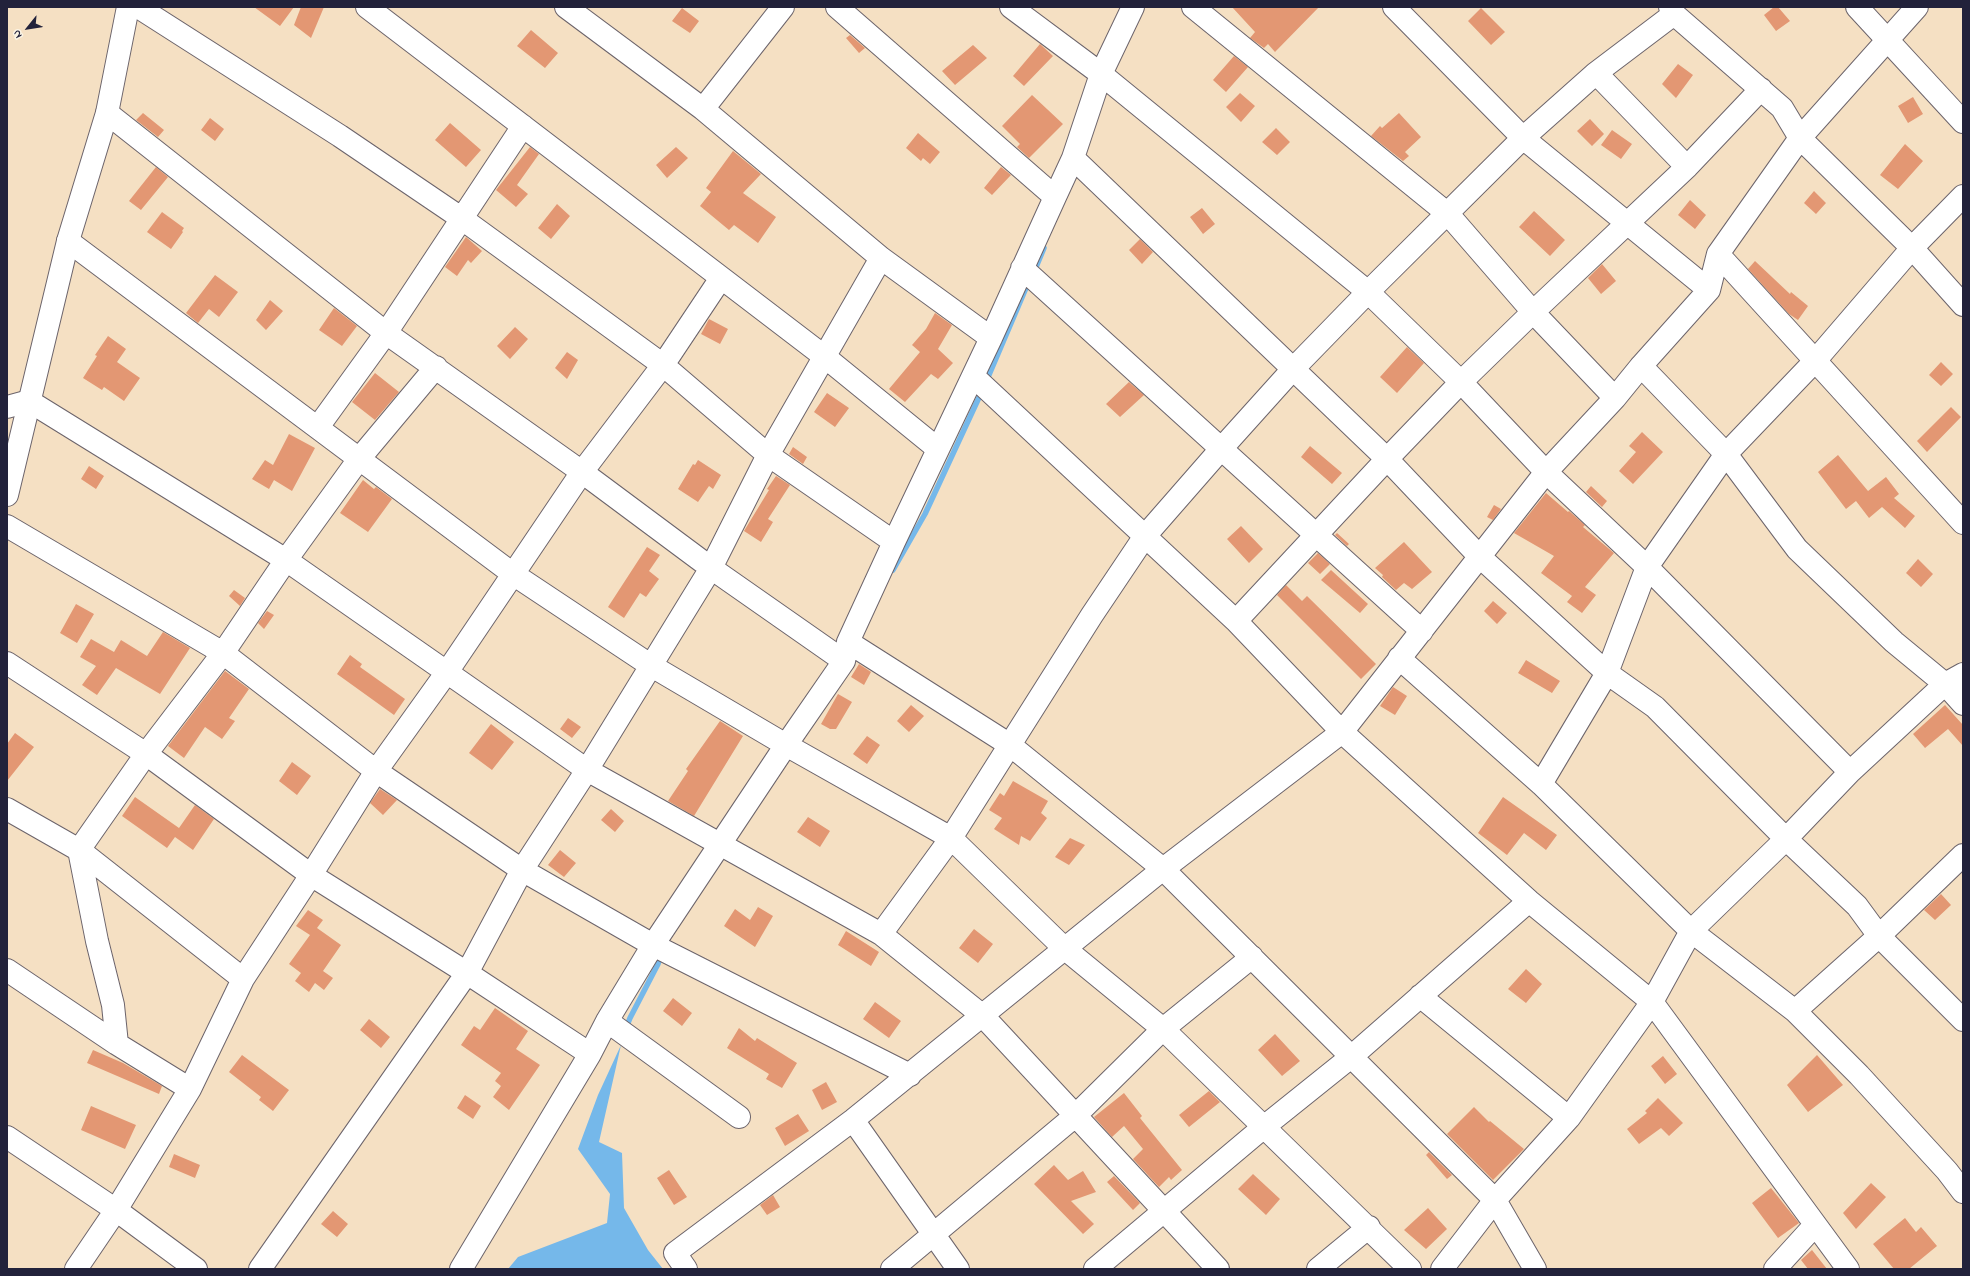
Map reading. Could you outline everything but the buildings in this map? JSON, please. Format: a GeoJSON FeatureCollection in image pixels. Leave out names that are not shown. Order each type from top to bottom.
{"type":"FeatureCollection","features":[{"type":"Feature","properties":{"kind":"street"},"geometry":{"type":"LineString","coordinates":[[7,494],[68,241],[107,113],[128,7]]}},
{"type":"Feature","properties":{"kind":"street"},"geometry":{"type":"LineString","coordinates":[[138,7],[340,136],[461,218],[663,365],[768,455],[894,542]]}},
{"type":"Feature","properties":{"kind":"street"},"geometry":{"type":"LineString","coordinates":[[367,7],[825,357],[938,449]]}},
{"type":"Feature","properties":{"kind":"street"},"geometry":{"type":"LineString","coordinates":[[566,7],[703,109],[881,258],[991,338]]}},
{"type":"Feature","properties":{"kind":"street"},"geometry":{"type":"LineString","coordinates":[[703,109],[783,7]]}},
{"type":"Feature","properties":{"kind":"street"},"geometry":{"type":"LineString","coordinates":[[837,7],[1055,197]]}},
{"type":"Feature","properties":{"kind":"street"},"geometry":{"type":"LineString","coordinates":[[1011,7],[1101,74],[1368,292],[1461,382],[1546,472],[1647,567],[1850,772]]}},
{"type":"Feature","properties":{"kind":"street"},"geometry":{"type":"LineString","coordinates":[[461,1269],[590,1054],[607,1021],[653,945],[786,745],[846,651],[894,542],[991,338],[1073,158],[1101,74],[1133,7]]}},
{"type":"Feature","properties":{"kind":"street"},"geometry":{"type":"LineString","coordinates":[[1193,7],[1448,214],[1532,312],[1615,398]]}},
{"type":"Feature","properties":{"kind":"street"},"geometry":{"type":"LineString","coordinates":[[1394,7],[1523,138],[1709,290]]}},
{"type":"Feature","properties":{"kind":"street"},"geometry":{"type":"LineString","coordinates":[[1857,7],[1963,122]]}},
{"type":"Feature","properties":{"kind":"street"},"geometry":{"type":"LineString","coordinates":[[686,1269],[675,1253],[853,1120],[1163,869],[1342,732],[1546,472],[1615,398],[1709,290],[1718,254],[1800,138],[1916,7]]}},
{"type":"Feature","properties":{"kind":"street"},"geometry":{"type":"LineString","coordinates":[[881,934],[951,838],[1092,615],[1145,536],[1293,369],[1368,292],[1523,138],[1596,73],[1672,11],[1782,108],[1800,138],[1912,248],[1963,305]]}},
{"type":"Feature","properties":{"kind":"street"},"geometry":{"type":"LineString","coordinates":[[1596,73],[1687,167]]}},
{"type":"Feature","properties":{"kind":"street"},"geometry":{"type":"LineString","coordinates":[[1236,621],[1386,459],[1461,382],[1532,312],[1628,224],[1687,167],[1762,89]]}},
{"type":"Feature","properties":{"kind":"street"},"geometry":{"type":"LineString","coordinates":[[107,113],[386,334],[436,367],[582,472],[711,568],[846,651],[1010,745],[1163,869],[1252,957],[1495,1200],[1535,1269]]}},
{"type":"Feature","properties":{"kind":"street"},"geometry":{"type":"LineString","coordinates":[[318,428],[386,334],[523,126]]}},
{"type":"Feature","properties":{"kind":"street"},"geometry":{"type":"LineString","coordinates":[[1073,158],[1386,459],[1479,556],[1607,673],[1655,707],[1786,839],[1857,906],[1879,936],[1963,1020]]}},
{"type":"Feature","properties":{"kind":"street"},"geometry":{"type":"LineString","coordinates":[[1541,784],[1607,673],[1647,567],[1726,454],[1814,362],[1912,248],[1963,196]]}},
{"type":"Feature","properties":{"kind":"street"},"geometry":{"type":"LineString","coordinates":[[68,241],[513,574],[650,664],[786,745],[951,838],[1064,948],[1163,1029],[1369,1227],[1410,1269]]}},
{"type":"Feature","properties":{"kind":"street"},"geometry":{"type":"LineString","coordinates":[[1718,254],[1814,362],[1963,524]]}},
{"type":"Feature","properties":{"kind":"street"},"geometry":{"type":"LineString","coordinates":[[260,1269],[467,972],[522,870],[587,770],[650,664],[711,568],[768,455],[881,258]]}},
{"type":"Feature","properties":{"kind":"street"},"geometry":{"type":"LineString","coordinates":[[1022,268],[1422,631]]}},
{"type":"Feature","properties":{"kind":"street"},"geometry":{"type":"LineString","coordinates":[[76,1269],[116,1210],[190,1089],[243,978],[311,875],[376,771],[447,672],[582,472],[663,365],[721,278]]}},
{"type":"Feature","properties":{"kind":"street"},"geometry":{"type":"LineString","coordinates":[[1642,366],[1726,454],[1798,549],[1894,642],[1954,679],[1963,704]]}},
{"type":"Feature","properties":{"kind":"street"},"geometry":{"type":"LineString","coordinates":[[117,1044],[113,1006],[97,941],[79,850],[146,754],[223,653],[286,560],[359,458],[436,367]]}},
{"type":"Feature","properties":{"kind":"street"},"geometry":{"type":"LineString","coordinates":[[973,376],[1236,621],[1342,732],[1529,901],[1652,1002],[1814,1225],[1848,1269]]}},
{"type":"Feature","properties":{"kind":"street"},"geometry":{"type":"LineString","coordinates":[[7,406],[29,401],[286,560],[587,770],[881,934],[983,1016],[1218,1269]]}},
{"type":"Feature","properties":{"kind":"street"},"geometry":{"type":"LineString","coordinates":[[7,526],[223,653],[376,771],[522,870],[653,945],[910,1075]]}},
{"type":"Feature","properties":{"kind":"street"},"geometry":{"type":"LineString","coordinates":[[1399,658],[1541,784],[1691,931],[1795,1011],[1859,1075],[1947,1171],[1963,1192]]}},
{"type":"Feature","properties":{"kind":"street"},"geometry":{"type":"LineString","coordinates":[[7,663],[146,754],[311,875],[467,972],[590,1054]]}},
{"type":"Feature","properties":{"kind":"street"},"geometry":{"type":"LineString","coordinates":[[1442,1269],[1495,1200],[1569,1118],[1652,1002],[1691,931],[1786,839],[1850,772],[1954,679]]}},
{"type":"Feature","properties":{"kind":"street"},"geometry":{"type":"LineString","coordinates":[[7,809],[79,850],[243,978]]}},
{"type":"Feature","properties":{"kind":"street"},"geometry":{"type":"LineString","coordinates":[[1795,1011],[1879,936],[1963,855]]}},
{"type":"Feature","properties":{"kind":"street"},"geometry":{"type":"LineString","coordinates":[[1095,1269],[1265,1126],[1351,1057],[1529,901]]}},
{"type":"Feature","properties":{"kind":"street"},"geometry":{"type":"LineString","coordinates":[[892,1269],[1075,1116],[1163,1029],[1252,957]]}},
{"type":"Feature","properties":{"kind":"street"},"geometry":{"type":"LineString","coordinates":[[7,970],[117,1044],[190,1089]]}},
{"type":"Feature","properties":{"kind":"street"},"geometry":{"type":"LineString","coordinates":[[1420,996],[1569,1118]]}},
{"type":"Feature","properties":{"kind":"street"},"geometry":{"type":"LineString","coordinates":[[607,1021],[739,1117]]}},
{"type":"Feature","properties":{"kind":"street"},"geometry":{"type":"LineString","coordinates":[[853,1120],[958,1269]]}},
{"type":"Feature","properties":{"kind":"street"},"geometry":{"type":"LineString","coordinates":[[7,1138],[116,1210],[196,1269]]}},
{"type":"Feature","properties":{"kind":"street"},"geometry":{"type":"LineString","coordinates":[[1775,1269],[1814,1225]]}},
{"type":"Feature","properties":{"kind":"street"},"geometry":{"type":"LineString","coordinates":[[1318,1269],[1369,1227]]}},
{"type":"Feature","properties":{"kind":"water"},"geometry":{"type":"Polygon","coordinates":[[[621,1045],[599,1142],[622,1153],[624,1208],[648,1250],[663,1269],[508,1269],[518,1257],[607,1223],[610,1194],[578,1149],[598,1095],[621,1045]]]}},
{"type":"Feature","properties":{"kind":"waterway"},"geometry":{"type":"LineString","coordinates":[[1034,272],[1044,248]]}},
{"type":"Feature","properties":{"kind":"waterway"},"geometry":{"type":"LineString","coordinates":[[986,382],[1029,281]]}},
{"type":"Feature","properties":{"kind":"waterway"},"geometry":{"type":"LineString","coordinates":[[893,570],[925,514],[982,391]]}},
{"type":"Feature","properties":{"kind":"waterway"},"geometry":{"type":"LineString","coordinates":[[626,1028],[661,955]]}}]}
